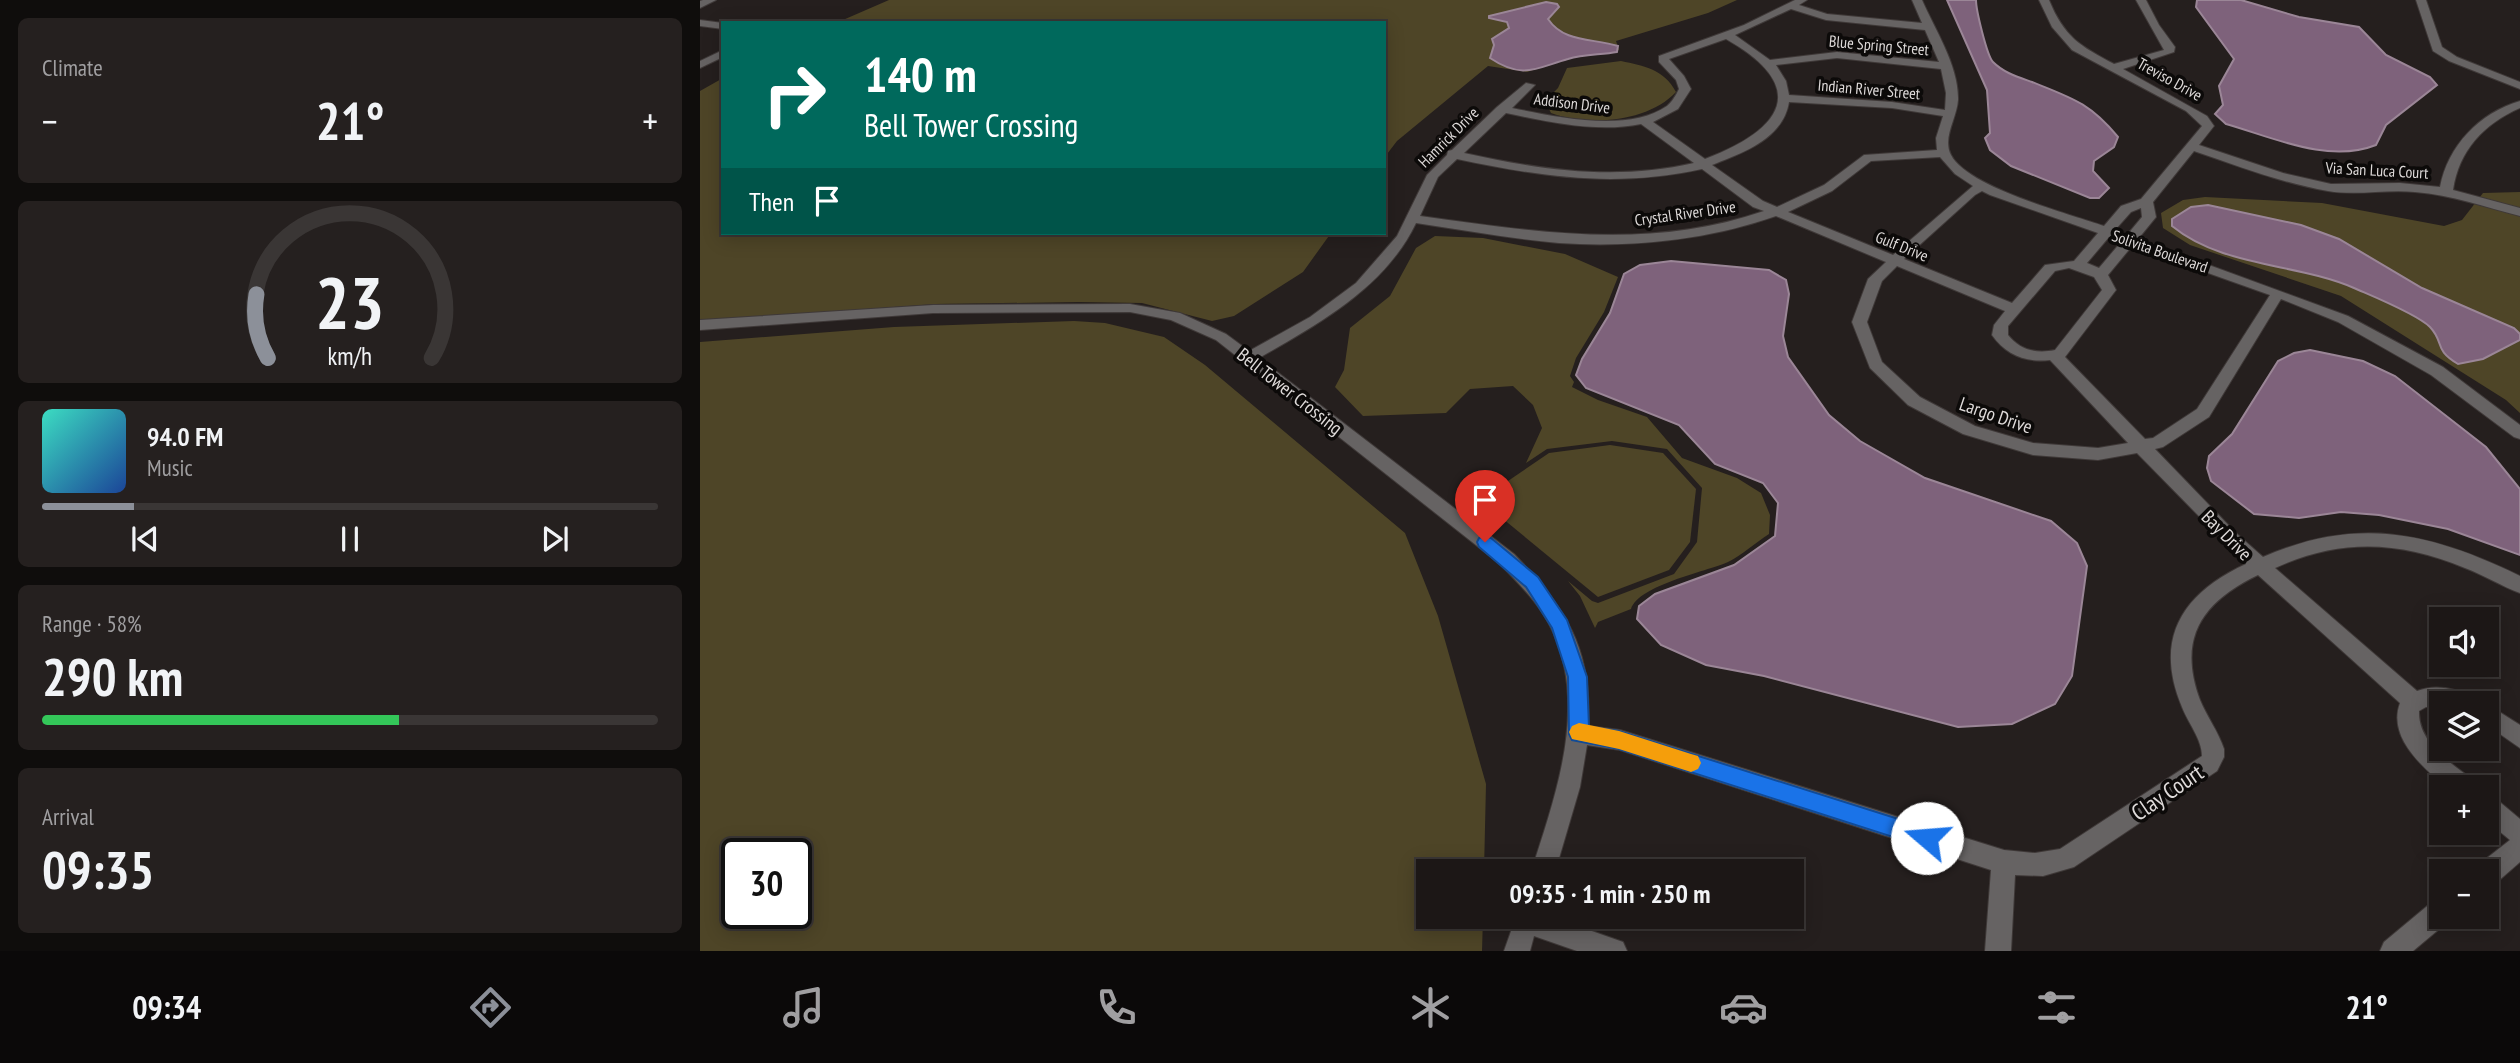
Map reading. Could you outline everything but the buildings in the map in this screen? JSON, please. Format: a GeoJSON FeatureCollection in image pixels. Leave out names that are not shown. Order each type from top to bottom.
{"type":"FeatureCollection","features":[{"type":"Feature","properties":{"kind":"street"},"geometry":{"type":"LineString","coordinates":[[700,5],[711,0]]}},
{"type":"Feature","properties":{"kind":"street"},"geometry":{"type":"LineString","coordinates":[[1648,119],[1675,105],[1685,89],[1679,74],[1664,64],[1663,58],[1727,35],[1802,0]]}},
{"type":"Feature","properties":{"kind":"street"},"geometry":{"type":"LineString","coordinates":[[1917,0],[1952,92],[1951,114],[1942,138],[1945,153]]}},
{"type":"Feature","properties":{"kind":"street","name":"Treviso Drive"},"geometry":{"type":"LineString","coordinates":[[2044,0],[2066,40],[2203,118],[2208,126],[2146,202],[2128,207],[2078,265]]}},
{"type":"Feature","properties":{"kind":"street"},"geometry":{"type":"LineString","coordinates":[[2113,68],[2169,52],[2170,47],[2154,26],[2141,0]]}},
{"type":"Feature","properties":{"kind":"street"},"geometry":{"type":"LineString","coordinates":[[2421,0],[2437,49],[2454,59],[2520,86]]}},
{"type":"Feature","properties":{"kind":"street"},"geometry":{"type":"LineString","coordinates":[[1791,6],[1826,17],[1928,27]]}},
{"type":"Feature","properties":{"kind":"street"},"geometry":{"type":"LineString","coordinates":[[700,23],[721,26]]}},
{"type":"Feature","properties":{"kind":"street"},"geometry":{"type":"LineString","coordinates":[[1452,154],[1531,172],[1574,177],[1640,176],[1710,163],[1763,135],[1777,119],[1784,98],[1781,82],[1769,64],[1727,35]]}},
{"type":"Feature","properties":{"kind":"street"},"geometry":{"type":"LineString","coordinates":[[700,65],[721,54]]}},
{"type":"Feature","properties":{"kind":"street","name":"Blue Spring Street"},"geometry":{"type":"LineString","coordinates":[[1769,64],[1832,55],[1944,66]]}},
{"type":"Feature","properties":{"kind":"street","name":"Hamrick Drive"},"geometry":{"type":"LineString","coordinates":[[1248,358],[1315,320],[1361,286],[1391,253],[1413,219],[1427,183],[1452,154],[1530,85]]}},
{"type":"Feature","properties":{"kind":"street","name":"Indian River Street"},"geometry":{"type":"LineString","coordinates":[[1784,98],[1892,105],[1951,114]]}},
{"type":"Feature","properties":{"kind":"street"},"geometry":{"type":"LineString","coordinates":[[2446,192],[2459,148],[2472,133],[2490,120],[2520,104]]}},
{"type":"Feature","properties":{"kind":"street","name":"Addison Drive"},"geometry":{"type":"LineString","coordinates":[[1501,109],[1584,124],[1613,124],[1648,119]]}},
{"type":"Feature","properties":{"kind":"street","name":"Gulf Drive"},"geometry":{"type":"LineString","coordinates":[[1648,119],[1710,163],[1758,204],[2015,310]]}},
{"type":"Feature","properties":{"kind":"street","name":"Via San Luca Court"},"geometry":{"type":"LineString","coordinates":[[2193,147],[2322,186],[2353,189],[2400,187],[2446,192],[2520,212]]}},
{"type":"Feature","properties":{"kind":"street","name":"Solivita Boulevard"},"geometry":{"type":"LineString","coordinates":[[1945,153],[1961,172],[1982,186],[2278,292],[2343,319],[2391,344],[2464,389],[2519,432]]}},
{"type":"Feature","properties":{"kind":"street","name":"Crystal River Drive"},"geometry":{"type":"LineString","coordinates":[[1413,219],[1517,235],[1604,240],[1665,236],[1712,230],[1778,212],[1828,188],[1868,158],[1945,153]]}},
{"type":"Feature","properties":{"kind":"street","name":"Largo Drive"},"geometry":{"type":"LineString","coordinates":[[1982,186],[1970,192],[1875,279],[1866,294],[1860,319],[1862,333],[1876,363],[1902,392],[1964,429],[2005,444],[2038,451],[2101,454],[2143,447],[2182,431],[2203,413],[2278,292]]}},
{"type":"Feature","properties":{"kind":"street","name":"Treviso Drive"},"geometry":{"type":"LineString","coordinates":[[2129,240],[2150,215],[2146,202]]}},
{"type":"Feature","properties":{"kind":"street"},"geometry":{"type":"LineString","coordinates":[[2101,275],[2129,240]]}},
{"type":"Feature","properties":{"kind":"street"},"geometry":{"type":"LineString","coordinates":[[2078,265],[2101,275],[2108,282],[2109,290],[2063,350],[2054,355],[2040,357],[2024,354],[2003,341],[1999,328],[2050,268],[2078,265]]}},
{"type":"Feature","properties":{"kind":"street","name":"Bell Tower Crossing"},"geometry":{"type":"LineString","coordinates":[[700,325],[933,309],[1130,308],[1175,316],[1221,337],[1507,559],[1532,582],[1561,626],[1574,659],[1580,696],[1579,734],[1567,799],[1547,859]]}},
{"type":"Feature","properties":{"kind":"street","name":"Bay Drive"},"geometry":{"type":"LineString","coordinates":[[2054,355],[2259,567],[2414,702]]}},
{"type":"Feature","properties":{"kind":"street","name":"Clay Court"},"geometry":{"type":"LineString","coordinates":[[1579,734],[1619,740],[2004,862],[2031,866],[2049,865],[2066,859],[2207,767],[2211,761],[2211,745],[2189,699],[2182,673],[2185,631],[2189,619],[2203,600],[2223,584],[2322,543],[2375,540],[2440,552],[2520,585]]}},
{"type":"Feature","properties":{"kind":"street"},"geometry":{"type":"LineString","coordinates":[[2429,697],[2420,698],[2409,707],[2407,720],[2413,737],[2450,775]]}},
{"type":"Feature","properties":{"kind":"street"},"geometry":{"type":"LineString","coordinates":[[2499,721],[2520,738]]}},
{"type":"Feature","properties":{"kind":"street"},"geometry":{"type":"LineString","coordinates":[[2499,816],[2520,834]]}},
{"type":"Feature","properties":{"kind":"street"},"geometry":{"type":"LineString","coordinates":[[2499,864],[2520,847]]}},
{"type":"Feature","properties":{"kind":"street"},"geometry":{"type":"LineString","coordinates":[[1998,951],[2004,862]]}},
{"type":"Feature","properties":{"kind":"street"},"geometry":{"type":"LineString","coordinates":[[2394,951],[2429,922]]}},
{"type":"Feature","properties":{"kind":"street"},"geometry":{"type":"LineString","coordinates":[[1517,951],[1524,929]]}},
{"type":"Feature","properties":{"kind":"street"},"geometry":{"type":"LineString","coordinates":[[1554,929],[1614,951]]}},
{"type":"Feature","properties":{"kind":"shaded area"},"geometry":{"type":"Polygon","coordinates":[[[889,0],[1737,0],[1708,13],[1616,41],[1619,50],[1577,56],[1527,72],[1488,66],[1397,141],[1386,155],[1386,21],[841,21],[889,0]]]}},
{"type":"Feature","properties":{"kind":"shaded area"},"geometry":{"type":"Polygon","coordinates":[[[1947,0],[1976,0],[1988,51],[1997,66],[2080,103],[2098,116],[2118,137],[2114,147],[2094,161],[2093,171],[2109,188],[2099,198],[2090,198],[2011,166],[1990,150],[1985,138],[1990,133],[1987,90],[1947,0]]]}},
{"type":"Feature","properties":{"kind":"shaded area"},"geometry":{"type":"Polygon","coordinates":[[[2197,0],[2241,0],[2299,17],[2359,27],[2386,55],[2430,77],[2437,85],[2386,125],[2376,145],[2358,150],[2320,150],[2226,124],[2215,114],[2223,105],[2219,86],[2234,59],[2196,7],[2197,0]]]}},
{"type":"Feature","properties":{"kind":"shaded area"},"geometry":{"type":"Polygon","coordinates":[[[1546,2],[1559,7],[1548,19],[1562,32],[1618,46],[1617,52],[1574,57],[1529,70],[1512,69],[1490,58],[1494,45],[1492,39],[1509,28],[1507,22],[1489,16],[1546,2]]]}},
{"type":"Feature","properties":{"kind":"shaded area"},"geometry":{"type":"Polygon","coordinates":[[[1621,61],[1659,73],[1676,92],[1650,110],[1617,119],[1583,120],[1551,113],[1545,101],[1558,88],[1567,68],[1621,61]]]}},
{"type":"Feature","properties":{"kind":"shaded area"},"geometry":{"type":"Polygon","coordinates":[[[721,79],[721,235],[1330,235],[1303,272],[1234,316],[1212,321],[1142,303],[1079,302],[936,304],[700,321],[700,91],[721,79]]]}},
{"type":"Feature","properties":{"kind":"shaded area"},"geometry":{"type":"Polygon","coordinates":[[[2520,192],[2520,413],[2506,400],[2341,296],[2190,245],[2163,228],[2161,213],[2183,200],[2205,197],[2322,203],[2444,226],[2462,220],[2483,193],[2520,192]]]}},
{"type":"Feature","properties":{"kind":"shaded area"},"geometry":{"type":"Polygon","coordinates":[[[2208,205],[2301,225],[2339,239],[2422,288],[2514,328],[2520,334],[2520,340],[2483,359],[2458,364],[2445,354],[2430,327],[2394,306],[2332,280],[2213,249],[2172,226],[2172,219],[2191,207],[2208,205]]]}},
{"type":"Feature","properties":{"kind":"shaded area"},"geometry":{"type":"Polygon","coordinates":[[[1435,236],[1483,238],[1565,254],[1618,277],[1604,312],[1576,358],[1570,376],[1574,382],[1572,387],[1598,400],[1647,417],[1682,458],[1737,478],[1761,493],[1770,515],[1769,534],[1728,562],[1674,580],[1646,593],[1631,609],[1598,622],[1595,628],[1580,596],[1568,581],[1598,603],[1674,574],[1697,542],[1702,488],[1667,449],[1612,441],[1547,449],[1526,463],[1542,428],[1533,405],[1513,386],[1470,389],[1446,413],[1363,416],[1335,387],[1344,370],[1350,328],[1390,296],[1416,248],[1435,236]]]}},
{"type":"Feature","properties":{"kind":"shaded area"},"geometry":{"type":"Polygon","coordinates":[[[1671,261],[1769,270],[1786,280],[1789,294],[1783,336],[1788,357],[1829,415],[1860,441],[1925,478],[2051,521],[2077,543],[2087,566],[2072,676],[2055,704],[2012,724],[1958,727],[1764,676],[1706,665],[1661,645],[1637,619],[1639,606],[1655,594],[1734,565],[1775,536],[1778,503],[1763,483],[1715,464],[1679,425],[1586,388],[1576,375],[1582,359],[1610,313],[1624,274],[1640,265],[1671,261]]]}},
{"type":"Feature","properties":{"kind":"shaded area"},"geometry":{"type":"Polygon","coordinates":[[[1074,321],[1105,323],[1164,337],[1205,365],[1405,533],[1438,616],[1486,784],[1484,859],[1416,859],[1416,929],[1483,929],[1482,951],[700,951],[700,342],[894,327],[1074,321]]]}},
{"type":"Feature","properties":{"kind":"shaded area"},"geometry":{"type":"Polygon","coordinates":[[[2310,350],[2363,361],[2395,376],[2486,447],[2520,489],[2520,555],[2448,529],[2379,515],[2341,512],[2299,518],[2254,514],[2211,481],[2207,468],[2209,456],[2232,434],[2278,361],[2294,353],[2310,350]]]}},
{"type":"Feature","properties":{"kind":"shaded area"},"geometry":{"type":"Polygon","coordinates":[[[1610,445],[1663,453],[1696,489],[1690,542],[1669,570],[1598,597],[1480,500],[1549,453],[1610,445]]]}},
{"type":"Feature","properties":{"kind":"slow traffic"},"geometry":{"type":"LineString","coordinates":[[1579,732],[1619,740],[1691,763]]}},
{"type":"Feature","properties":{"kind":"route"},"geometry":{"type":"LineString","coordinates":[[1485,542],[1532,582],[1561,626],[1574,659],[1577,677],[1581,716],[1579,734],[1619,740],[1927,838]]}}]}
